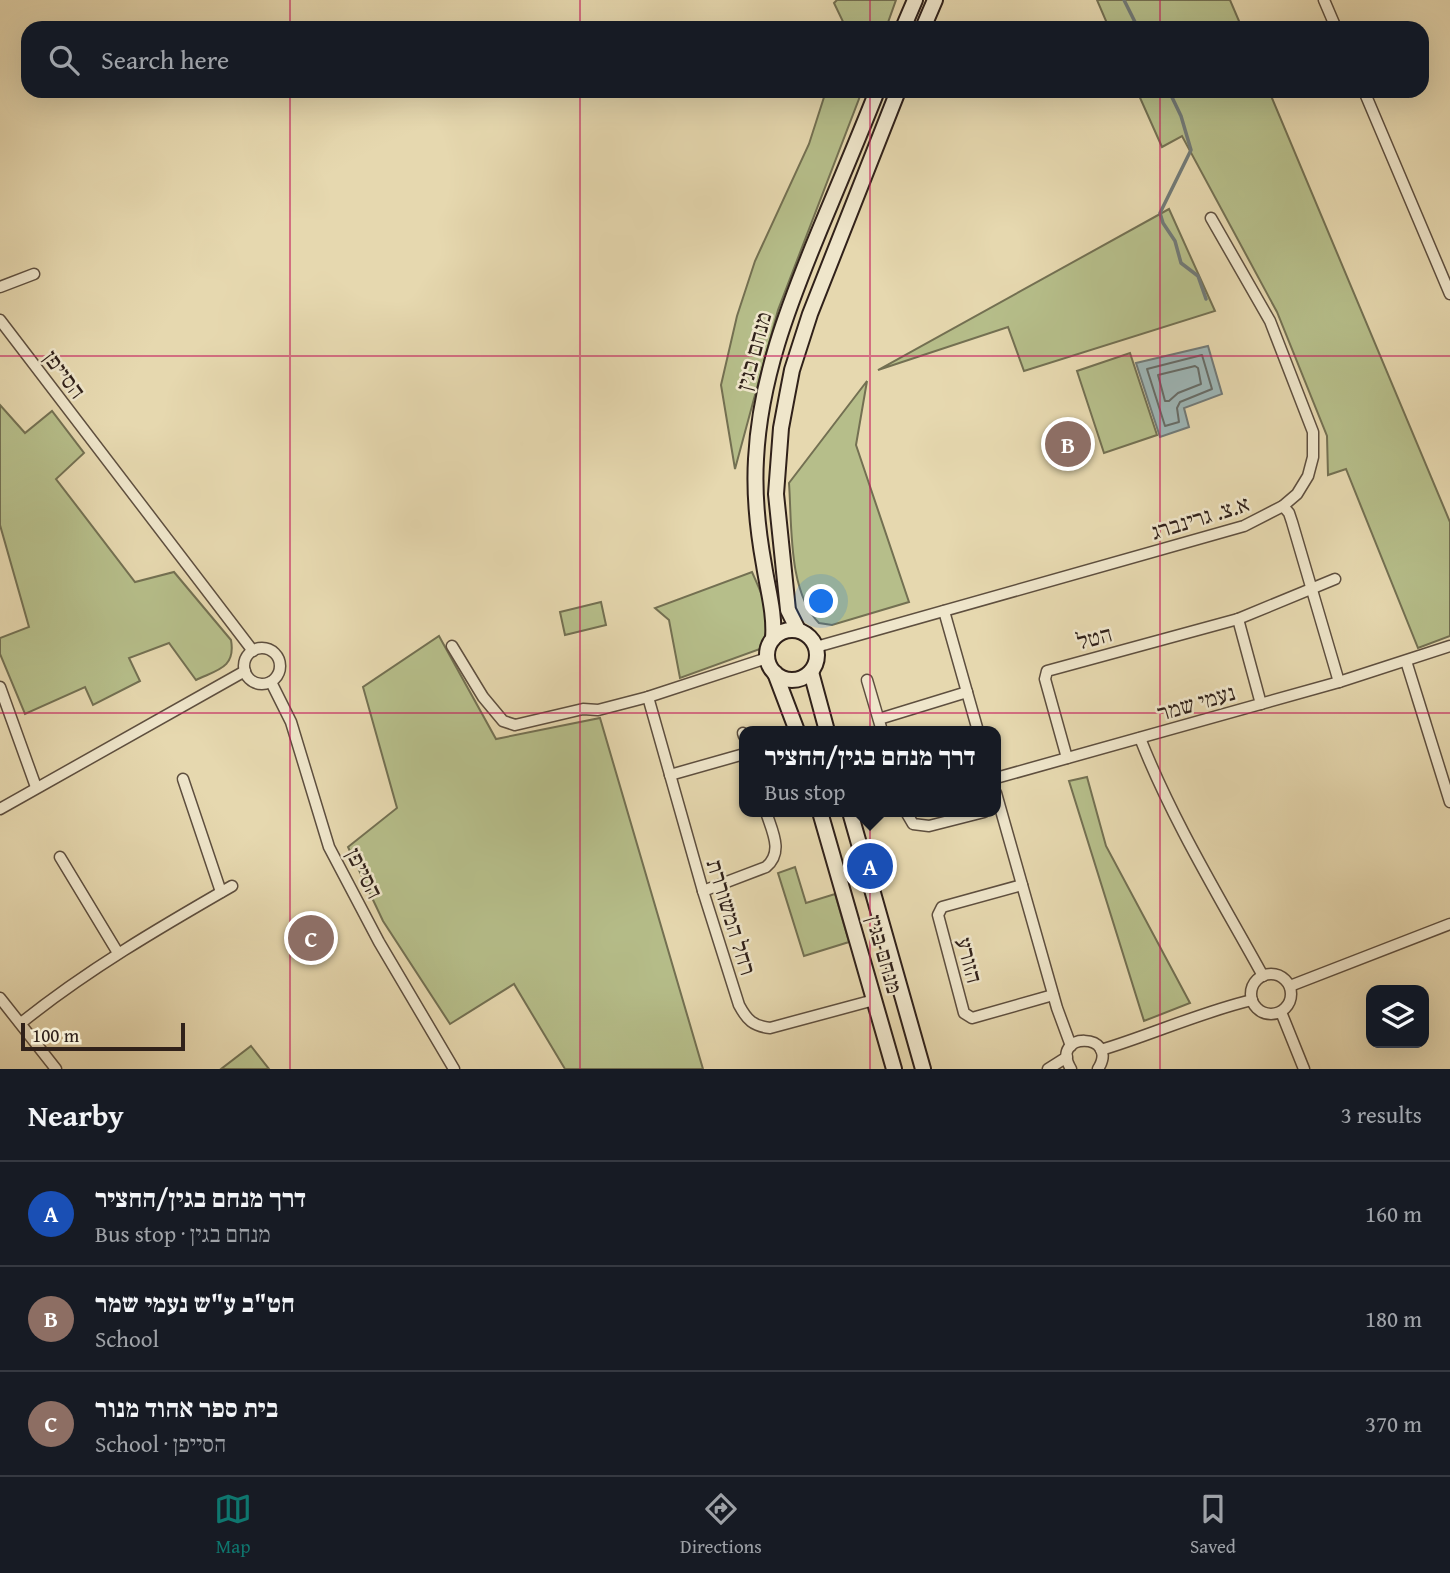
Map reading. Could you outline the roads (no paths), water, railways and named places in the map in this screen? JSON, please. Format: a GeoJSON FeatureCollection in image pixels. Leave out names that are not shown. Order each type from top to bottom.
{"type":"FeatureCollection","features":[{"type":"Feature","properties":{"kind":"main road"},"geometry":{"type":"LineString","coordinates":[[906,21],[915,0]]}},
{"type":"Feature","properties":{"kind":"main road"},"geometry":{"type":"LineString","coordinates":[[926,21],[935,0]]}},
{"type":"Feature","properties":{"kind":"main road","name":"מנחם בגין"},"geometry":{"type":"LineString","coordinates":[[773,639],[774,615],[763,563],[759,527],[756,460],[759,425],[770,365],[789,307],[874,98]]}},
{"type":"Feature","properties":{"kind":"main road","name":"מנחם בגין"},"geometry":{"type":"LineString","coordinates":[[798,630],[788,610],[776,494],[781,428],[792,370],[810,314],[895,98]]}},
{"type":"Feature","properties":{"kind":"main road"},"geometry":{"type":"LineString","coordinates":[[775,673],[791,680],[811,672],[818,656],[812,639],[798,630],[784,631],[773,639],[768,650],[767,657],[795,726]]}},
{"type":"Feature","properties":{"kind":"main road"},"geometry":{"type":"LineString","coordinates":[[811,672],[826,726]]}},
{"type":"Feature","properties":{"kind":"main road","name":"מנחם בגין"},"geometry":{"type":"LineString","coordinates":[[821,817],[894,1069]]}},
{"type":"Feature","properties":{"kind":"main road","name":"מנחם בגין"},"geometry":{"type":"LineString","coordinates":[[851,817],[923,1069]]}},
{"type":"Feature","properties":{"kind":"street"},"geometry":{"type":"LineString","coordinates":[[1324,0],[1333,21]]}},
{"type":"Feature","properties":{"kind":"street"},"geometry":{"type":"LineString","coordinates":[[1367,98],[1450,294]]}},
{"type":"Feature","properties":{"kind":"street","name":"א.צ. גרינברג"},"geometry":{"type":"LineString","coordinates":[[817,647],[1215,535],[1264,518],[1297,494],[1308,476],[1314,457],[1313,432],[1270,321],[1211,218]]}},
{"type":"Feature","properties":{"kind":"street"},"geometry":{"type":"LineString","coordinates":[[0,287],[34,274]]}},
{"type":"Feature","properties":{"kind":"street","name":"הסייפן"},"geometry":{"type":"LineString","coordinates":[[0,320],[253,651]]}},
{"type":"Feature","properties":{"kind":"street"},"geometry":{"type":"LineString","coordinates":[[1283,506],[1292,522],[1339,682]]}},
{"type":"Feature","properties":{"kind":"street","name":"הטל"},"geometry":{"type":"LineString","coordinates":[[1067,758],[1045,679],[1047,671],[1238,619],[1335,579]]}},
{"type":"Feature","properties":{"kind":"street"},"geometry":{"type":"LineString","coordinates":[[944,611],[977,726]]}},
{"type":"Feature","properties":{"kind":"street"},"geometry":{"type":"LineString","coordinates":[[1238,619],[1261,704]]}},
{"type":"Feature","properties":{"kind":"street"},"geometry":{"type":"LineString","coordinates":[[452,646],[483,697],[503,721],[515,725],[583,709],[598,710],[648,697],[767,657]]}},
{"type":"Feature","properties":{"kind":"street","name":"נעמי שמר"},"geometry":{"type":"LineString","coordinates":[[1001,777],[1339,682],[1450,646]]}},
{"type":"Feature","properties":{"kind":"street"},"geometry":{"type":"LineString","coordinates":[[267,649],[277,656],[280,667],[271,682],[255,682],[245,671],[246,658],[253,651],[267,649]]}},
{"type":"Feature","properties":{"kind":"street"},"geometry":{"type":"LineString","coordinates":[[1406,661],[1450,802]]}},
{"type":"Feature","properties":{"kind":"street"},"geometry":{"type":"LineString","coordinates":[[0,809],[245,671]]}},
{"type":"Feature","properties":{"kind":"street"},"geometry":{"type":"LineString","coordinates":[[867,680],[880,726]]}},
{"type":"Feature","properties":{"kind":"street","name":"הסייפן"},"geometry":{"type":"LineString","coordinates":[[271,682],[291,722],[329,847],[379,942],[454,1069]]}},
{"type":"Feature","properties":{"kind":"street"},"geometry":{"type":"LineString","coordinates":[[0,687],[36,788]]}},
{"type":"Feature","properties":{"kind":"street"},"geometry":{"type":"LineString","coordinates":[[878,719],[967,692]]}},
{"type":"Feature","properties":{"kind":"street","name":"רחל המשוררת"},"geometry":{"type":"LineString","coordinates":[[648,697],[703,891],[738,1005],[747,1020],[758,1027],[770,1028],[874,1000]]}},
{"type":"Feature","properties":{"kind":"street"},"geometry":{"type":"LineString","coordinates":[[1140,738],[1202,865],[1263,976]]}},
{"type":"Feature","properties":{"kind":"street"},"geometry":{"type":"LineString","coordinates":[[670,775],[739,755]]}},
{"type":"Feature","properties":{"kind":"street"},"geometry":{"type":"LineString","coordinates":[[183,779],[221,892]]}},
{"type":"Feature","properties":{"kind":"street"},"geometry":{"type":"LineString","coordinates":[[703,891],[766,867],[774,860],[778,849],[768,817]]}},
{"type":"Feature","properties":{"kind":"street"},"geometry":{"type":"LineString","coordinates":[[909,817],[913,824],[929,826],[964,817]]}},
{"type":"Feature","properties":{"kind":"street"},"geometry":{"type":"LineString","coordinates":[[1001,817],[1053,995],[1071,1046]]}},
{"type":"Feature","properties":{"kind":"street"},"geometry":{"type":"LineString","coordinates":[[60,857],[118,953]]}},
{"type":"Feature","properties":{"kind":"street","name":"הזורע"},"geometry":{"type":"LineString","coordinates":[[1022,885],[942,907],[938,915],[964,1013],[972,1018],[1053,995]]}},
{"type":"Feature","properties":{"kind":"street"},"geometry":{"type":"LineString","coordinates":[[21,1023],[62,990],[118,953],[232,886]]}},
{"type":"Feature","properties":{"kind":"street"},"geometry":{"type":"LineString","coordinates":[[1290,986],[1450,925]]}},
{"type":"Feature","properties":{"kind":"street"},"geometry":{"type":"LineString","coordinates":[[1277,974],[1290,986],[1291,1000],[1281,1012],[1262,1013],[1252,1000],[1251,989],[1263,976],[1277,974]]}},
{"type":"Feature","properties":{"kind":"street"},"geometry":{"type":"LineString","coordinates":[[0,998],[56,1069]]}},
{"type":"Feature","properties":{"kind":"street"},"geometry":{"type":"LineString","coordinates":[[1101,1050],[1252,1000]]}},
{"type":"Feature","properties":{"kind":"street"},"geometry":{"type":"LineString","coordinates":[[1281,1012],[1304,1069]]}},
{"type":"Feature","properties":{"kind":"street"},"geometry":{"type":"LineString","coordinates":[[1068,1069],[1067,1057],[1071,1046],[1081,1040],[1087,1040],[1093,1041],[1101,1050],[1102,1061],[1098,1069]]}},
{"type":"Feature","properties":{"kind":"street"},"geometry":{"type":"LineString","coordinates":[[1048,1069],[1067,1057]]}},
{"type":"Feature","properties":{"kind":"water"},"geometry":{"type":"Polygon","coordinates":[[[1208,346],[1222,394],[1184,408],[1189,427],[1160,437],[1136,363],[1208,346]]]}},
{"type":"Feature","properties":{"kind":"waterway"},"geometry":{"type":"LineString","coordinates":[[1124,0],[1134,21]]}},
{"type":"Feature","properties":{"kind":"waterway"},"geometry":{"type":"LineString","coordinates":[[1172,98],[1191,150],[1160,213],[1175,241],[1181,263],[1198,276],[1206,299]]}},
{"type":"Feature","properties":{"kind":"place","name":"חט\"ב ע\"ש נעמי שמר"},"geometry":{"type":"Point","coordinates":[1068,444]}},
{"type":"Feature","properties":{"kind":"place","name":"דרך מנחם בגין/החציר"},"geometry":{"type":"Point","coordinates":[870,866]}},
{"type":"Feature","properties":{"kind":"place","name":"בית ספר אהוד מנור"},"geometry":{"type":"Point","coordinates":[311,938]}}]}
